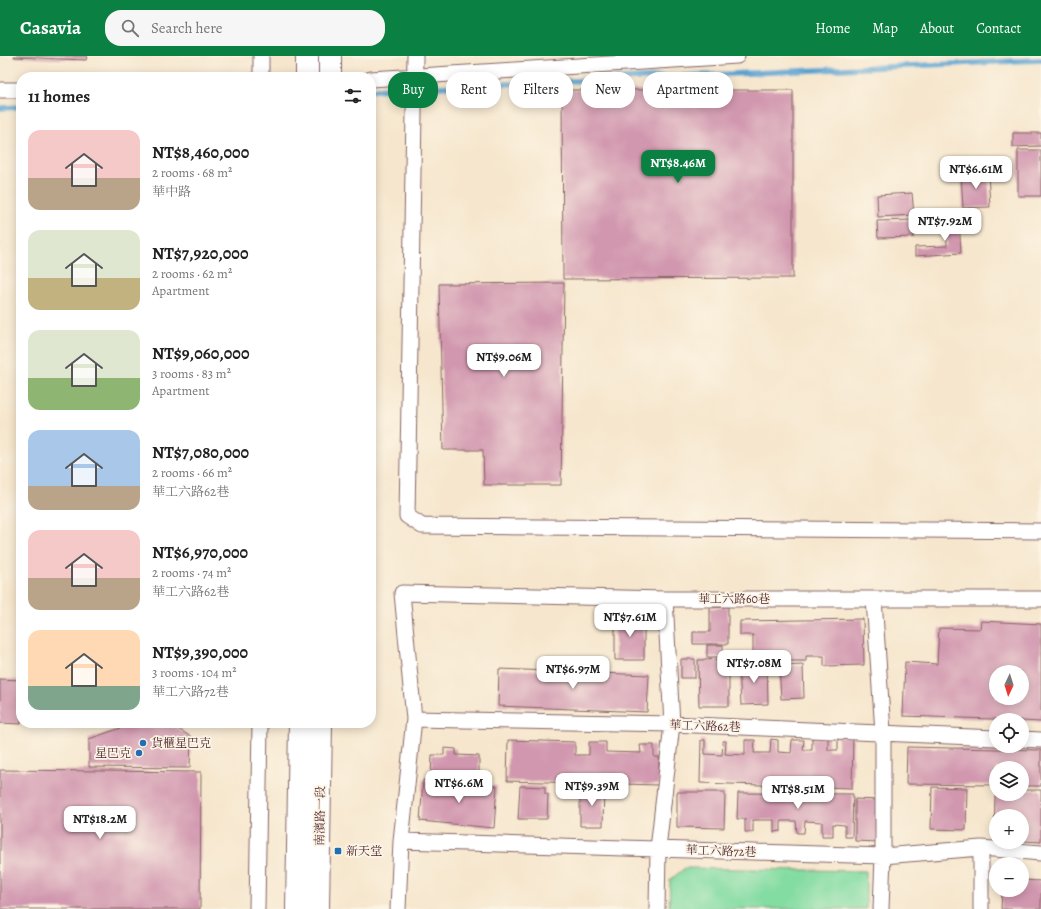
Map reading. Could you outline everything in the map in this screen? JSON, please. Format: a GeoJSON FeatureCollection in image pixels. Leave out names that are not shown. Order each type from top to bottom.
{"type":"FeatureCollection","features":[{"type":"Feature","properties":{"kind":"main road"},"geometry":{"type":"LineString","coordinates":[[307,72],[308,56]]}},
{"type":"Feature","properties":{"kind":"main road"},"geometry":{"type":"LineString","coordinates":[[330,56],[330,72]]}},
{"type":"Feature","properties":{"kind":"main road","name":"南濱路一段"},"geometry":{"type":"LineString","coordinates":[[297,909],[300,728]]}},
{"type":"Feature","properties":{"kind":"main road","name":"南濱路一段"},"geometry":{"type":"LineString","coordinates":[[318,909],[321,728]]}},
{"type":"Feature","properties":{"kind":"street"},"geometry":{"type":"LineString","coordinates":[[261,56],[261,72]]}},
{"type":"Feature","properties":{"kind":"street"},"geometry":{"type":"LineString","coordinates":[[415,56],[415,72]]}},
{"type":"Feature","properties":{"kind":"street"},"geometry":{"type":"LineString","coordinates":[[438,75],[737,56]]}},
{"type":"Feature","properties":{"kind":"street"},"geometry":{"type":"LineString","coordinates":[[376,79],[388,78]]}},
{"type":"Feature","properties":{"kind":"street"},"geometry":{"type":"LineString","coordinates":[[0,90],[16,90]]}},
{"type":"Feature","properties":{"kind":"street"},"geometry":{"type":"LineString","coordinates":[[414,108],[407,516],[422,526],[1041,531]]}},
{"type":"Feature","properties":{"kind":"street","name":"華工六路60巷"},"geometry":{"type":"LineString","coordinates":[[414,719],[402,593],[665,599],[1041,600]]}},
{"type":"Feature","properties":{"kind":"street"},"geometry":{"type":"LineString","coordinates":[[657,909],[658,849],[672,724],[665,599]]}},
{"type":"Feature","properties":{"kind":"street"},"geometry":{"type":"LineString","coordinates":[[874,599],[883,732],[883,856],[881,909]]}},
{"type":"Feature","properties":{"kind":"street"},"geometry":{"type":"LineString","coordinates":[[398,909],[401,841],[414,719]]}},
{"type":"Feature","properties":{"kind":"street","name":"華工六路62巷"},"geometry":{"type":"LineString","coordinates":[[414,719],[672,724],[989,738]]}},
{"type":"Feature","properties":{"kind":"street"},"geometry":{"type":"LineString","coordinates":[[257,909],[260,728]]}},
{"type":"Feature","properties":{"kind":"street"},"geometry":{"type":"LineString","coordinates":[[1029,739],[1041,740]]}},
{"type":"Feature","properties":{"kind":"street","name":"華工六路72巷"},"geometry":{"type":"LineString","coordinates":[[401,841],[883,856],[981,848],[1041,853]]}},
{"type":"Feature","properties":{"kind":"street"},"geometry":{"type":"LineString","coordinates":[[980,909],[981,848]]}},
{"type":"Feature","properties":{"kind":"green space"},"geometry":{"type":"Polygon","coordinates":[[[685,868],[866,871],[866,909],[669,909],[670,880],[685,868]]]}},
{"type":"Feature","properties":{"kind":"building"},"geometry":{"type":"Polygon","coordinates":[[[14,56],[87,56],[86,60],[14,56]]]}},
{"type":"Feature","properties":{"kind":"building"},"geometry":{"type":"Polygon","coordinates":[[[573,90],[581,90],[581,108],[635,108],[635,90],[643,90],[643,108],[733,108],[733,90],[793,90],[793,278],[563,279],[562,108],[573,108],[573,90]]]}},
{"type":"Feature","properties":{"kind":"building"},"geometry":{"type":"Polygon","coordinates":[[[1013,133],[1041,133],[1041,146],[1013,147],[1013,133]]]}},
{"type":"Feature","properties":{"kind":"building"},"geometry":{"type":"Polygon","coordinates":[[[1018,150],[1041,150],[1041,196],[1018,196],[1018,150]]]}},
{"type":"Feature","properties":{"kind":"building"},"geometry":{"type":"Polygon","coordinates":[[[988,172],[990,207],[963,208],[961,173],[988,172]]]}},
{"type":"Feature","properties":{"kind":"building"},"geometry":{"type":"Polygon","coordinates":[[[912,193],[914,215],[878,217],[877,195],[912,193]]]}},
{"type":"Feature","properties":{"kind":"building"},"geometry":{"type":"Polygon","coordinates":[[[959,219],[961,253],[915,256],[915,247],[947,246],[946,220],[959,219]]]}},
{"type":"Feature","properties":{"kind":"building"},"geometry":{"type":"Polygon","coordinates":[[[913,220],[914,237],[878,238],[877,221],[913,220]]]}},
{"type":"Feature","properties":{"kind":"building"},"geometry":{"type":"Polygon","coordinates":[[[564,283],[561,485],[484,485],[483,450],[443,450],[439,284],[564,283]]]}},
{"type":"Feature","properties":{"kind":"building"},"geometry":{"type":"Polygon","coordinates":[[[728,607],[728,644],[693,644],[693,632],[710,632],[710,608],[728,607]]]}},
{"type":"Feature","properties":{"kind":"building"},"geometry":{"type":"Polygon","coordinates":[[[615,617],[644,617],[644,660],[615,660],[615,617]]]}},
{"type":"Feature","properties":{"kind":"building"},"geometry":{"type":"Polygon","coordinates":[[[863,619],[864,665],[824,666],[824,656],[806,656],[806,661],[753,661],[753,635],[740,635],[740,621],[863,619]]]}},
{"type":"Feature","properties":{"kind":"building"},"geometry":{"type":"Polygon","coordinates":[[[981,621],[1041,624],[1041,722],[1029,721],[1029,713],[989,713],[989,719],[903,716],[905,662],[937,664],[939,628],[980,629],[981,621]]]}},
{"type":"Feature","properties":{"kind":"building"},"geometry":{"type":"Polygon","coordinates":[[[707,645],[723,645],[723,657],[707,657],[707,645]]]}},
{"type":"Feature","properties":{"kind":"building"},"geometry":{"type":"Polygon","coordinates":[[[681,659],[695,659],[695,678],[681,678],[681,659]]]}},
{"type":"Feature","properties":{"kind":"building"},"geometry":{"type":"Polygon","coordinates":[[[729,659],[729,706],[699,706],[698,660],[729,659]]]}},
{"type":"Feature","properties":{"kind":"building"},"geometry":{"type":"Polygon","coordinates":[[[767,664],[768,704],[741,705],[739,665],[767,664]]]}},
{"type":"Feature","properties":{"kind":"building"},"geometry":{"type":"Polygon","coordinates":[[[803,665],[804,698],[781,699],[779,666],[803,665]]]}},
{"type":"Feature","properties":{"kind":"building"},"geometry":{"type":"Polygon","coordinates":[[[499,669],[649,675],[647,712],[498,706],[499,669]]]}},
{"type":"Feature","properties":{"kind":"building"},"geometry":{"type":"Polygon","coordinates":[[[0,679],[16,680],[16,724],[0,723],[0,679]]]}},
{"type":"Feature","properties":{"kind":"building","name":"星巴克"},"geometry":{"type":"Polygon","coordinates":[[[121,728],[177,728],[191,737],[190,768],[89,767],[89,739],[121,728]]]}},
{"type":"Feature","properties":{"kind":"building"},"geometry":{"type":"Polygon","coordinates":[[[838,737],[853,737],[852,788],[700,783],[701,740],[705,740],[705,754],[722,755],[723,741],[726,741],[725,754],[745,755],[745,740],[755,740],[754,753],[770,753],[771,739],[778,740],[778,752],[791,753],[792,740],[804,740],[803,750],[812,750],[812,738],[828,738],[828,750],[838,750],[838,737]]]}},
{"type":"Feature","properties":{"kind":"building"},"geometry":{"type":"Polygon","coordinates":[[[508,740],[575,742],[575,755],[589,755],[589,742],[606,742],[606,752],[641,753],[640,745],[654,745],[654,757],[659,757],[659,785],[507,781],[508,740]]]}},
{"type":"Feature","properties":{"kind":"building"},"geometry":{"type":"Polygon","coordinates":[[[907,747],[989,749],[989,753],[1029,753],[1029,750],[1041,750],[1041,786],[1029,786],[1029,761],[989,761],[989,785],[906,784],[907,747]]]}},
{"type":"Feature","properties":{"kind":"building"},"geometry":{"type":"Polygon","coordinates":[[[444,748],[456,749],[456,755],[479,756],[479,778],[431,776],[432,755],[444,755],[444,748]]]}},
{"type":"Feature","properties":{"kind":"building"},"geometry":{"type":"Polygon","coordinates":[[[0,770],[201,772],[200,909],[0,909],[0,770]]]}},
{"type":"Feature","properties":{"kind":"building"},"geometry":{"type":"Polygon","coordinates":[[[423,780],[497,786],[494,828],[420,821],[423,780]]]}},
{"type":"Feature","properties":{"kind":"building"},"geometry":{"type":"Polygon","coordinates":[[[520,786],[545,787],[545,794],[548,794],[547,819],[518,819],[520,786]]]}},
{"type":"Feature","properties":{"kind":"building"},"geometry":{"type":"Polygon","coordinates":[[[932,787],[967,788],[966,830],[931,829],[932,787]]]}},
{"type":"Feature","properties":{"kind":"building"},"geometry":{"type":"Polygon","coordinates":[[[580,789],[604,789],[603,826],[580,826],[580,789]]]}},
{"type":"Feature","properties":{"kind":"building"},"geometry":{"type":"Polygon","coordinates":[[[1029,790],[1041,790],[1041,842],[1029,841],[1029,809],[995,809],[995,801],[1029,801],[1029,790]]]}},
{"type":"Feature","properties":{"kind":"building"},"geometry":{"type":"Polygon","coordinates":[[[677,792],[725,792],[724,828],[677,827],[677,792]]]}},
{"type":"Feature","properties":{"kind":"building"},"geometry":{"type":"Polygon","coordinates":[[[738,793],[853,794],[852,837],[845,837],[845,825],[833,824],[833,836],[822,836],[822,822],[805,821],[804,833],[797,833],[796,821],[781,821],[781,831],[774,832],[774,820],[753,820],[753,832],[745,832],[745,819],[737,819],[738,793]]]}},
{"type":"Feature","properties":{"kind":"building"},"geometry":{"type":"Polygon","coordinates":[[[855,799],[879,800],[878,842],[855,841],[855,799]]]}},
{"type":"Feature","properties":{"kind":"building"},"geometry":{"type":"Polygon","coordinates":[[[1029,880],[1041,881],[1041,909],[1001,909],[1002,897],[1029,897],[1029,880]]]}},
{"type":"Feature","properties":{"kind":"waterway"},"geometry":{"type":"LineString","coordinates":[[376,90],[1041,60]]}},
{"type":"Feature","properties":{"kind":"waterway"},"geometry":{"type":"LineString","coordinates":[[0,108],[16,107]]}},
{"type":"Feature","properties":{"kind":"place","name":"貨櫃星巴克"},"geometry":{"type":"Point","coordinates":[143,743]}},
{"type":"Feature","properties":{"kind":"place","name":"星巴克"},"geometry":{"type":"Point","coordinates":[139,753]}},
{"type":"Feature","properties":{"kind":"place","name":"新天堂"},"geometry":{"type":"Point","coordinates":[338,851]}}]}
